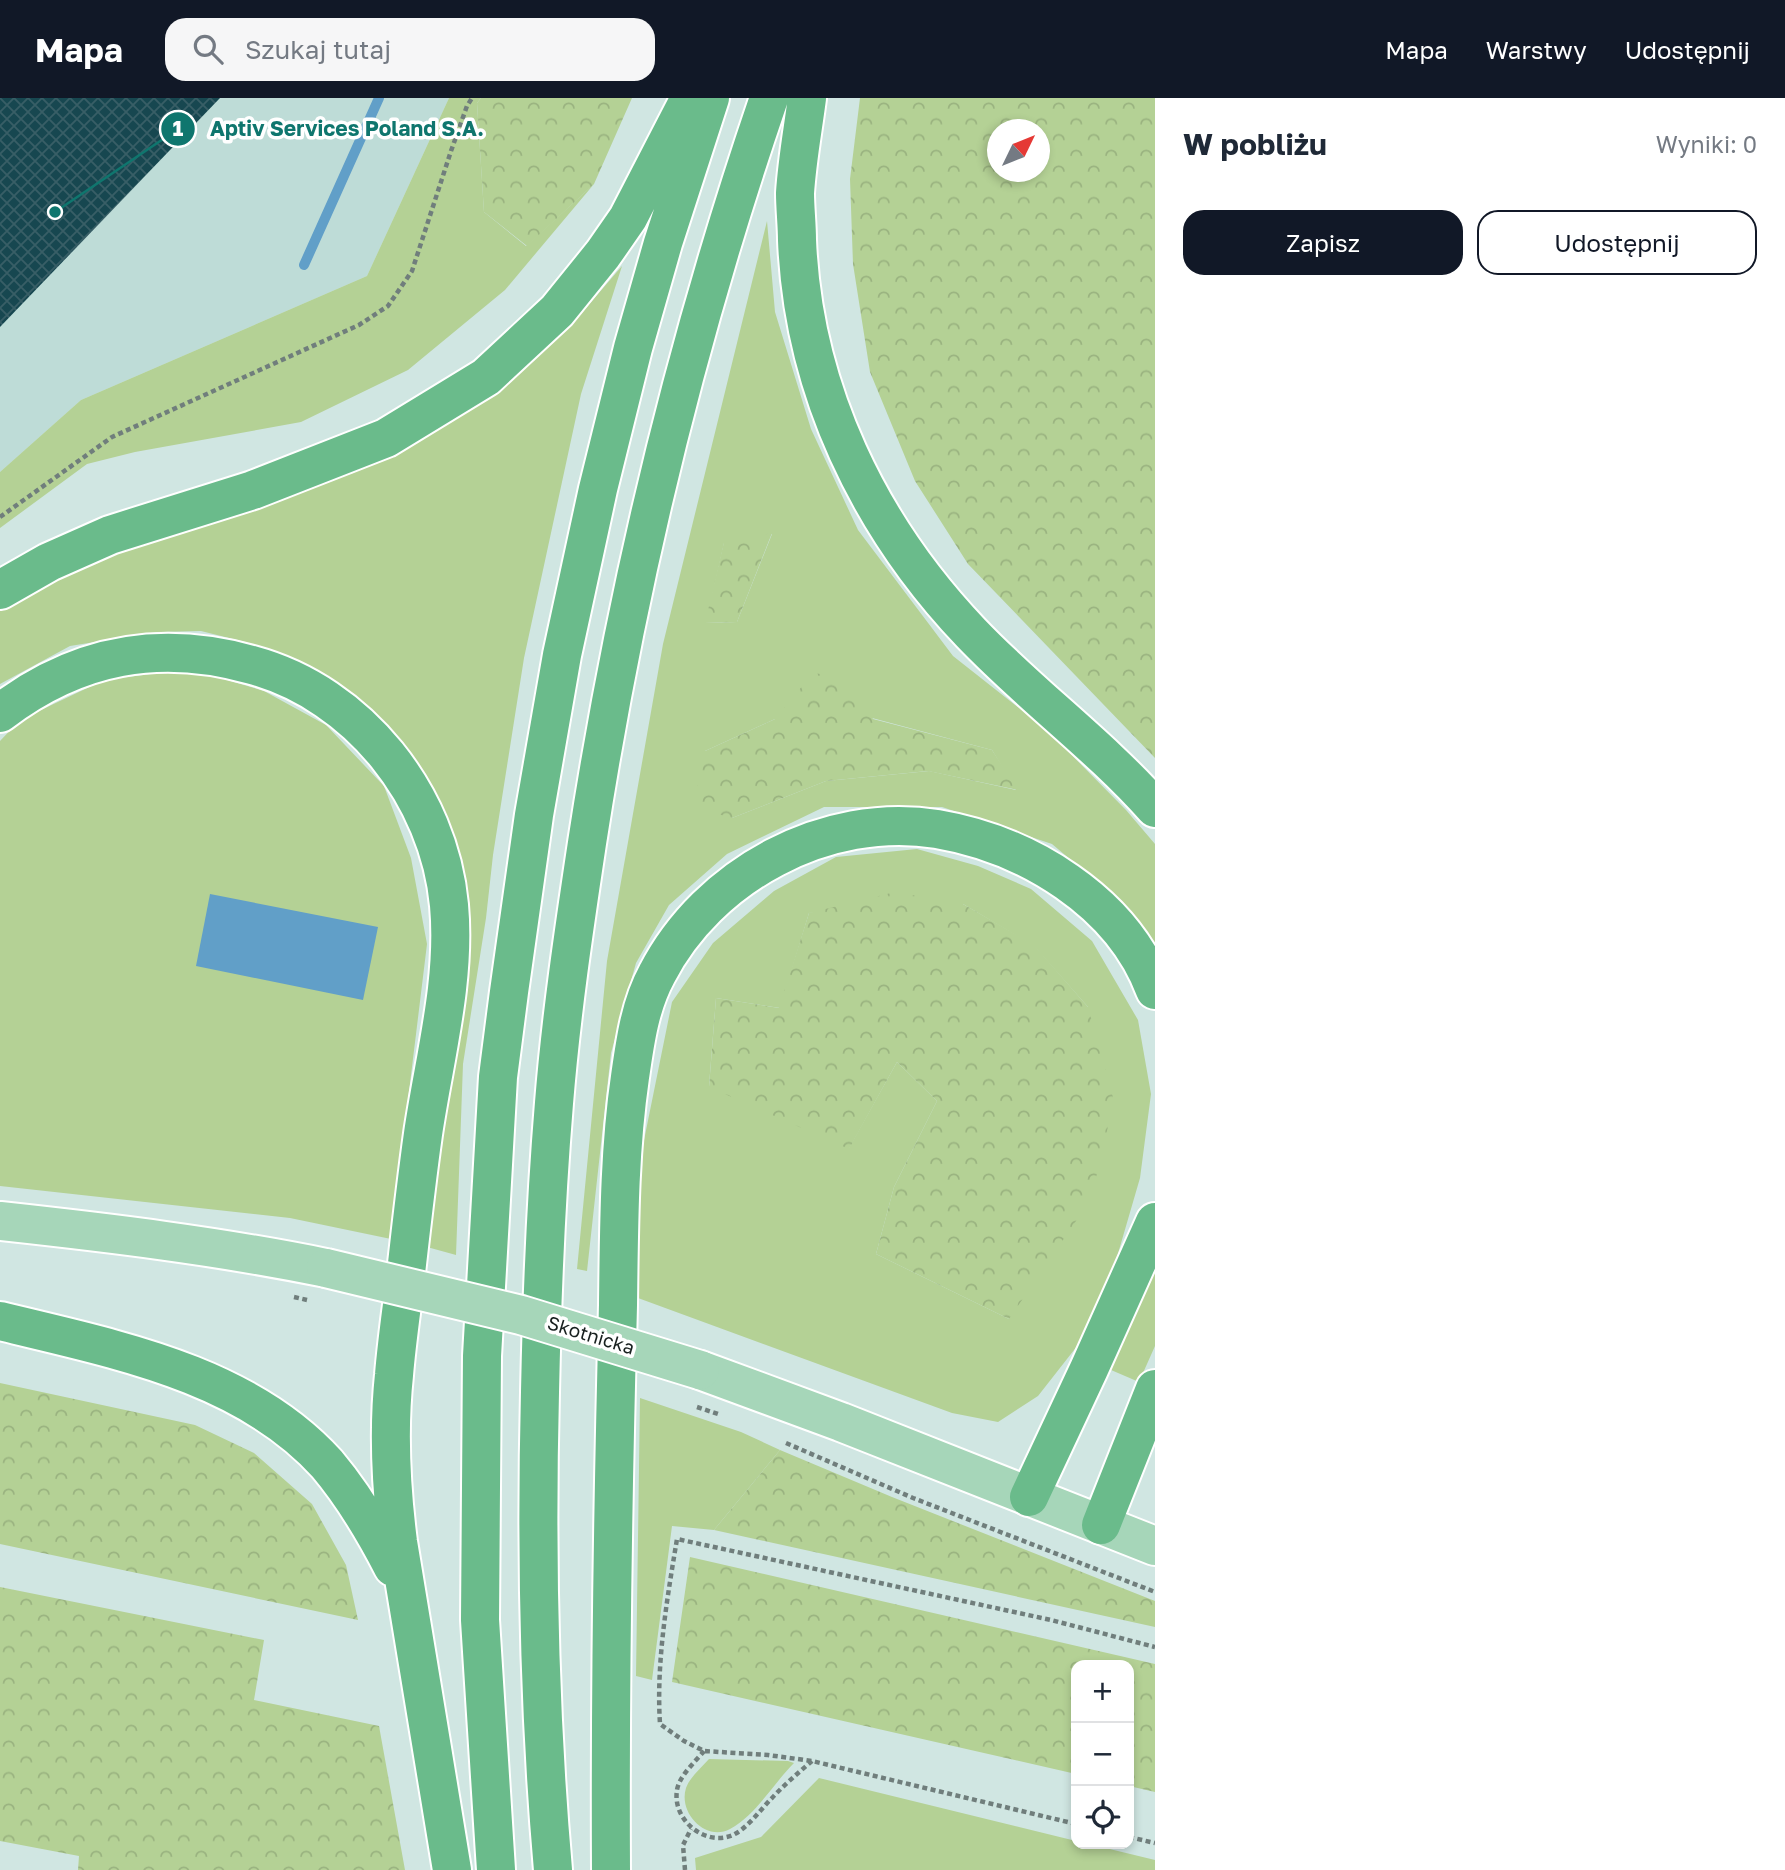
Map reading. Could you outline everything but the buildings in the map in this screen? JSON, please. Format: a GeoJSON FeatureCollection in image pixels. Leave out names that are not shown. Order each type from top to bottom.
{"type":"FeatureCollection","features":[{"type":"Feature","properties":{"kind":"highway"},"geometry":{"type":"LineString","coordinates":[[0,590],[49,562],[110,535],[253,490],[386,438],[486,377],[557,311],[603,254],[628,218],[690,98]]}},
{"type":"Feature","properties":{"kind":"highway"},"geometry":{"type":"LineString","coordinates":[[496,1870],[480,1620],[479,1560],[482,1356],[500,1065],[534,815],[562,655],[598,489],[663,243],[710,98]]}},
{"type":"Feature","properties":{"kind":"highway"},"geometry":{"type":"LineString","coordinates":[[553,1870],[542,1697],[538,1489],[547,1205],[555,1098],[576,916],[602,746],[635,579],[674,413],[698,323],[769,98]]}},
{"type":"Feature","properties":{"kind":"highway"},"geometry":{"type":"LineString","coordinates":[[807,98],[795,194],[799,276],[809,338],[824,393],[842,443],[868,495],[897,543],[933,590],[971,633],[1116,766],[1155,808]]}},
{"type":"Feature","properties":{"kind":"highway"},"geometry":{"type":"LineString","coordinates":[[0,713],[31,690],[94,663],[161,652],[195,652],[229,658],[266,668],[300,683],[332,703],[387,754],[430,825],[443,867],[449,906],[450,941],[445,997],[423,1136],[393,1377],[392,1491],[452,1870]]}},
{"type":"Feature","properties":{"kind":"highway"},"geometry":{"type":"LineString","coordinates":[[611,1870],[613,1508],[621,1171],[626,1102],[642,1013],[656,975],[676,942],[706,908],[736,881],[770,859],[807,843],[856,829],[910,826],[974,837],[1033,861],[1064,880],[1091,900],[1114,925],[1134,949],[1155,989]]}},
{"type":"Feature","properties":{"kind":"highway"},"geometry":{"type":"LineString","coordinates":[[1029,1497],[1155,1222]]}},
{"type":"Feature","properties":{"kind":"highway"},"geometry":{"type":"LineString","coordinates":[[0,1321],[184,1372],[228,1390],[262,1410],[325,1463],[354,1499],[373,1528],[408,1597]]}},
{"type":"Feature","properties":{"kind":"highway"},"geometry":{"type":"LineString","coordinates":[[1101,1525],[1155,1389]]}},
{"type":"Feature","properties":{"kind":"main road","name":"Skotnicka"},"geometry":{"type":"LineString","coordinates":[[0,1221],[170,1240],[256,1253],[521,1315],[700,1370],[841,1422],[1155,1546]]}},
{"type":"Feature","properties":{"kind":"path"},"geometry":{"type":"LineString","coordinates":[[0,517],[112,437],[359,326],[388,306],[412,271],[467,106],[472,98]]}},
{"type":"Feature","properties":{"kind":"path"},"geometry":{"type":"LineString","coordinates":[[718,1413],[730,1419]]}},
{"type":"Feature","properties":{"kind":"path"},"geometry":{"type":"LineString","coordinates":[[779,1440],[913,1498],[1155,1591]]}},
{"type":"Feature","properties":{"kind":"path"},"geometry":{"type":"LineString","coordinates":[[1071,1823],[812,1761],[704,1751],[660,1724],[658,1697],[668,1592],[677,1539],[1051,1620],[1155,1647]]}},
{"type":"Feature","properties":{"kind":"path"},"geometry":{"type":"LineString","coordinates":[[704,1751],[683,1777],[677,1790],[680,1812],[685,1823],[691,1829],[713,1838],[732,1835],[753,1819],[772,1797],[812,1761]]}},
{"type":"Feature","properties":{"kind":"path"},"geometry":{"type":"LineString","coordinates":[[685,1870],[683,1845],[691,1829]]}},
{"type":"Feature","properties":{"kind":"path"},"geometry":{"type":"LineString","coordinates":[[1134,1838],[1155,1843]]}},
{"type":"Feature","properties":{"kind":"shaded area"},"geometry":{"type":"Polygon","coordinates":[[[0,98],[449,98],[367,276],[81,400],[0,472],[0,98]]]}},
{"type":"Feature","properties":{"kind":"green space"},"geometry":{"type":"Polygon","coordinates":[[[449,98],[481,98],[477,103],[484,212],[526,246],[594,184],[505,290],[408,370],[301,422],[135,452],[87,464],[0,528],[0,472],[81,400],[367,276],[449,98]]]}},
{"type":"Feature","properties":{"kind":"green space"},"geometry":{"type":"Polygon","coordinates":[[[481,98],[632,98],[594,184],[527,246],[484,212],[477,103],[481,98]]]}},
{"type":"Feature","properties":{"kind":"green space"},"geometry":{"type":"Polygon","coordinates":[[[860,98],[1155,98],[1155,758],[968,564],[915,481],[870,372],[853,264],[850,179],[860,98]]]}},
{"type":"Feature","properties":{"kind":"green space"},"geometry":{"type":"Polygon","coordinates":[[[767,221],[775,312],[811,429],[858,530],[953,656],[1047,730],[1126,810],[1155,844],[1155,952],[1129,909],[1052,844],[942,807],[824,807],[727,854],[669,905],[636,963],[611,1053],[587,1271],[577,1269],[607,961],[663,644],[767,221]],[[772,534],[724,543],[706,623],[737,622],[772,534]],[[872,718],[775,719],[705,751],[732,818],[826,781],[929,771],[1016,790],[992,750],[872,718]]]}},
{"type":"Feature","properties":{"kind":"green space"},"geometry":{"type":"Polygon","coordinates":[[[622,266],[581,394],[524,658],[463,1064],[456,1255],[427,1247],[465,884],[453,835],[433,789],[398,741],[366,707],[333,680],[284,656],[245,642],[201,631],[157,632],[70,646],[0,684],[0,611],[38,585],[138,542],[353,473],[439,426],[509,383],[579,316],[622,266]]]}},
{"type":"Feature","properties":{"kind":"green space"},"geometry":{"type":"Polygon","coordinates":[[[772,533],[737,622],[705,623],[724,542],[772,533]]]}},
{"type":"Feature","properties":{"kind":"green space"},"geometry":{"type":"Polygon","coordinates":[[[190,669],[264,691],[326,725],[384,786],[411,858],[427,944],[391,1239],[290,1218],[0,1186],[0,741],[20,720],[104,680],[190,669]]]}},
{"type":"Feature","properties":{"kind":"green space"},"geometry":{"type":"Polygon","coordinates":[[[813,673],[851,678],[873,719],[992,750],[1018,790],[928,771],[826,781],[732,818],[693,807],[705,751],[775,719],[813,673]]]}},
{"type":"Feature","properties":{"kind":"green space"},"geometry":{"type":"Polygon","coordinates":[[[917,849],[978,866],[1031,889],[1092,941],[1138,1020],[1151,1094],[1140,1178],[1117,1257],[1085,1336],[1038,1396],[998,1422],[952,1413],[638,1298],[640,1160],[672,1002],[713,943],[774,891],[836,857],[917,849]],[[963,904],[809,913],[780,1008],[716,998],[709,1086],[849,1148],[897,1062],[937,1101],[894,1187],[876,1254],[1009,1319],[1088,1007],[1034,946],[963,904]]]}},
{"type":"Feature","properties":{"kind":"green space"},"geometry":{"type":"Polygon","coordinates":[[[895,892],[963,904],[1034,945],[1088,1007],[1114,1101],[1091,1199],[1009,1319],[876,1254],[894,1187],[937,1101],[897,1062],[849,1149],[709,1087],[716,998],[779,1008],[809,913],[895,892]]]}},
{"type":"Feature","properties":{"kind":"green space"},"geometry":{"type":"Polygon","coordinates":[[[1155,1263],[1155,1346],[1139,1382],[1111,1370],[1155,1263]]]}},
{"type":"Feature","properties":{"kind":"green space"},"geometry":{"type":"Polygon","coordinates":[[[0,1383],[195,1425],[254,1453],[312,1504],[346,1565],[358,1620],[0,1544],[0,1383]]]}},
{"type":"Feature","properties":{"kind":"green space"},"geometry":{"type":"Polygon","coordinates":[[[640,1398],[741,1432],[780,1450],[714,1530],[672,1526],[652,1680],[636,1676],[640,1398]]]}},
{"type":"Feature","properties":{"kind":"green space"},"geometry":{"type":"Polygon","coordinates":[[[780,1450],[1155,1601],[1155,1627],[714,1530],[780,1450]]]}},
{"type":"Feature","properties":{"kind":"green space"},"geometry":{"type":"Polygon","coordinates":[[[690,1557],[1155,1664],[1155,1792],[1134,1787],[1134,1660],[1071,1660],[1071,1773],[672,1682],[690,1557]]]}},
{"type":"Feature","properties":{"kind":"green space"},"geometry":{"type":"Polygon","coordinates":[[[0,1587],[264,1640],[254,1700],[379,1726],[405,1870],[78,1870],[79,1856],[0,1841],[0,1587]]]}},
{"type":"Feature","properties":{"kind":"green space"},"geometry":{"type":"Polygon","coordinates":[[[709,1759],[794,1763],[748,1816],[730,1829],[712,1832],[696,1823],[686,1807],[685,1797],[690,1780],[709,1759]]]}},
{"type":"Feature","properties":{"kind":"green space"},"geometry":{"type":"Polygon","coordinates":[[[819,1778],[1071,1840],[1071,1849],[1110,1849],[1155,1860],[1155,1870],[696,1870],[695,1858],[761,1837],[819,1778]]]}},
{"type":"Feature","properties":{"kind":"water"},"geometry":{"type":"Polygon","coordinates":[[[210,894],[378,927],[363,1000],[196,966],[210,894]]]}},
{"type":"Feature","properties":{"kind":"waterway"},"geometry":{"type":"LineString","coordinates":[[304,265],[379,98]]}},
{"type":"Feature","properties":{"kind":"place","name":"Aptiv Services Poland S.A."},"geometry":{"type":"Point","coordinates":[55,212]}}]}
